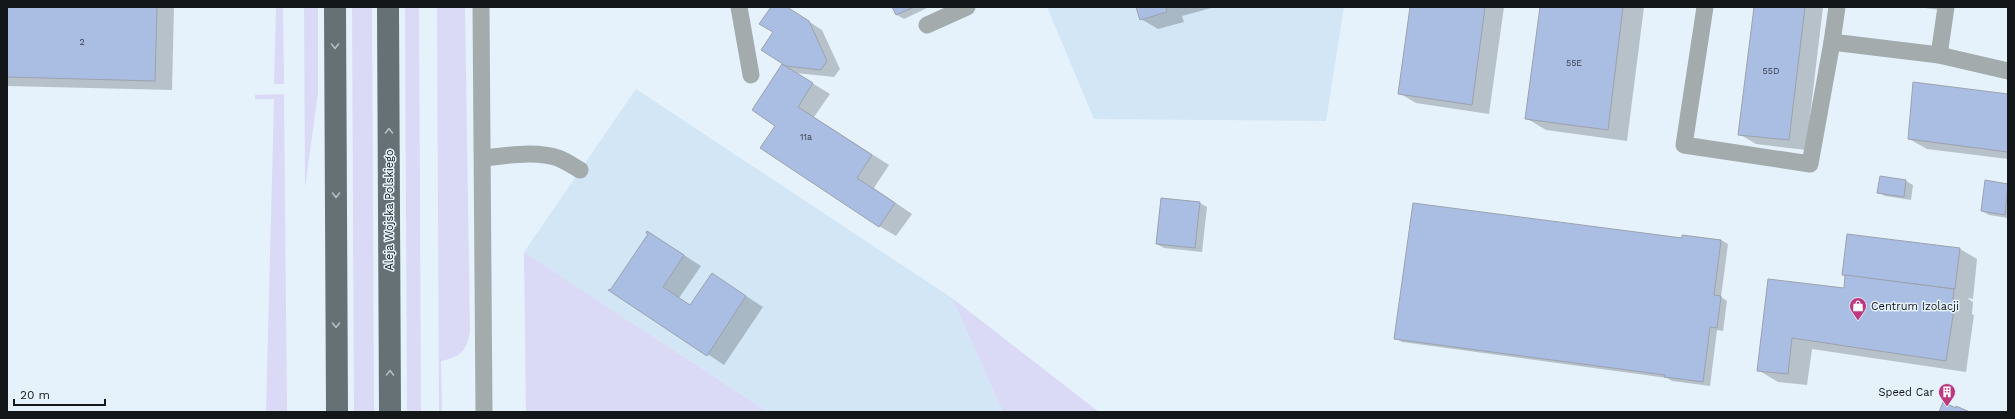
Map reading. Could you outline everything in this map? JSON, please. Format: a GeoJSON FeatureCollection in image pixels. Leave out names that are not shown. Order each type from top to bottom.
{"type":"FeatureCollection","features":[{"type":"Feature","properties":{"kind":"main road"},"geometry":{"type":"LineString","coordinates":[[335,7],[336,412]]}},
{"type":"Feature","properties":{"kind":"main road","name":"Aleja Wojska Polskiego"},"geometry":{"type":"LineString","coordinates":[[388,7],[390,412]]}},
{"type":"Feature","properties":{"kind":"lane"},"geometry":{"type":"LineString","coordinates":[[481,7],[484,412]]}},
{"type":"Feature","properties":{"kind":"lane"},"geometry":{"type":"LineString","coordinates":[[739,7],[752,75]]}},
{"type":"Feature","properties":{"kind":"lane"},"geometry":{"type":"LineString","coordinates":[[927,25],[967,7]]}},
{"type":"Feature","properties":{"kind":"lane"},"geometry":{"type":"LineString","coordinates":[[1705,7],[1684,145],[1810,164],[1837,7]]}},
{"type":"Feature","properties":{"kind":"lane"},"geometry":{"type":"LineString","coordinates":[[1938,56],[1946,7]]}},
{"type":"Feature","properties":{"kind":"lane"},"geometry":{"type":"LineString","coordinates":[[1832,42],[1938,56],[2008,71]]}},
{"type":"Feature","properties":{"kind":"lane"},"geometry":{"type":"LineString","coordinates":[[482,158],[527,154],[548,155],[580,170]]}},
{"type":"Feature","properties":{"kind":"shaded area"},"geometry":{"type":"Polygon","coordinates":[[[276,7],[283,7],[284,84],[274,84],[276,7]]]}},
{"type":"Feature","properties":{"kind":"shaded area"},"geometry":{"type":"Polygon","coordinates":[[[304,7],[318,7],[318,93],[305,188],[304,7]]]}},
{"type":"Feature","properties":{"kind":"shaded area"},"geometry":{"type":"Polygon","coordinates":[[[352,7],[372,7],[374,412],[354,412],[352,7]]]}},
{"type":"Feature","properties":{"kind":"shaded area"},"geometry":{"type":"Polygon","coordinates":[[[405,7],[419,7],[421,412],[407,412],[405,7]]]}},
{"type":"Feature","properties":{"kind":"shaded area"},"geometry":{"type":"Polygon","coordinates":[[[437,7],[465,7],[470,332],[464,349],[461,352],[453,358],[441,361],[442,412],[439,412],[437,7]]]}},
{"type":"Feature","properties":{"kind":"shaded area"},"geometry":{"type":"Polygon","coordinates":[[[1047,7],[1344,7],[1326,121],[1094,119],[1047,7]]]}},
{"type":"Feature","properties":{"kind":"shaded area"},"geometry":{"type":"Polygon","coordinates":[[[636,89],[952,298],[1003,412],[768,412],[524,252],[636,89]]]}},
{"type":"Feature","properties":{"kind":"shaded area"},"geometry":{"type":"Polygon","coordinates":[[[284,94],[287,412],[266,412],[274,99],[255,99],[255,95],[284,94]]]}},
{"type":"Feature","properties":{"kind":"shaded area"},"geometry":{"type":"Polygon","coordinates":[[[524,252],[768,412],[526,412],[524,252]]]}},
{"type":"Feature","properties":{"kind":"shaded area"},"geometry":{"type":"Polygon","coordinates":[[[952,298],[1099,412],[1003,412],[952,298]]]}},
{"type":"Feature","properties":{"kind":"building"},"geometry":{"type":"Polygon","coordinates":[[[7,7],[157,7],[155,81],[7,77],[7,7]]]}},
{"type":"Feature","properties":{"kind":"building"},"geometry":{"type":"Polygon","coordinates":[[[771,7],[787,7],[809,21],[827,61],[821,70],[786,66],[761,50],[773,32],[759,24],[771,7]]]}},
{"type":"Feature","properties":{"kind":"building"},"geometry":{"type":"Polygon","coordinates":[[[892,7],[914,7],[896,15],[892,7]]]}},
{"type":"Feature","properties":{"kind":"building"},"geometry":{"type":"Polygon","coordinates":[[[1136,7],[1166,7],[1167,12],[1140,20],[1136,7]]]}},
{"type":"Feature","properties":{"kind":"building"},"geometry":{"type":"Polygon","coordinates":[[[1410,7],[1485,7],[1472,105],[1398,94],[1410,7]]]}},
{"type":"Feature","properties":{"kind":"building"},"geometry":{"type":"Polygon","coordinates":[[[1540,7],[1623,7],[1608,130],[1525,119],[1540,7]]]}},
{"type":"Feature","properties":{"kind":"building"},"geometry":{"type":"Polygon","coordinates":[[[1754,7],[1805,7],[1789,140],[1738,135],[1754,7]]]}},
{"type":"Feature","properties":{"kind":"building"},"geometry":{"type":"Polygon","coordinates":[[[782,64],[813,83],[798,107],[872,155],[857,178],[895,203],[879,227],[760,148],[775,126],[752,110],[782,64]]]}},
{"type":"Feature","properties":{"kind":"building"},"geometry":{"type":"Polygon","coordinates":[[[1913,82],[2008,94],[2008,152],[1908,139],[1913,82]]]}},
{"type":"Feature","properties":{"kind":"building"},"geometry":{"type":"Polygon","coordinates":[[[1880,176],[1906,180],[1904,197],[1877,193],[1880,176]]]}},
{"type":"Feature","properties":{"kind":"building"},"geometry":{"type":"Polygon","coordinates":[[[1985,180],[2008,184],[2005,215],[1981,211],[1985,180]]]}},
{"type":"Feature","properties":{"kind":"building"},"geometry":{"type":"Polygon","coordinates":[[[1161,198],[1200,202],[1195,248],[1156,244],[1161,198]]]}},
{"type":"Feature","properties":{"kind":"building"},"geometry":{"type":"Polygon","coordinates":[[[1413,203],[1682,238],[1682,235],[1721,240],[1714,295],[1721,296],[1717,328],[1710,327],[1703,382],[1664,377],[1665,375],[1394,339],[1413,203]]]}},
{"type":"Feature","properties":{"kind":"building"},"geometry":{"type":"Polygon","coordinates":[[[647,231],[684,255],[663,287],[690,305],[712,273],[746,296],[707,356],[608,290],[611,289],[648,234],[646,233],[647,231]]]}},
{"type":"Feature","properties":{"kind":"building"},"geometry":{"type":"Polygon","coordinates":[[[1847,234],[1960,248],[1955,289],[1842,275],[1847,234]]]}},
{"type":"Feature","properties":{"kind":"building","name":"Centrum Izolacji"},"geometry":{"type":"Polygon","coordinates":[[[1845,275],[1954,289],[1953,302],[1955,303],[1946,361],[1792,338],[1788,374],[1757,371],[1768,279],[1844,288],[1845,275]]]}},
{"type":"Feature","properties":{"kind":"building","name":"Speed Car"},"geometry":{"type":"Polygon","coordinates":[[[1943,402],[1956,408],[1956,406],[1970,412],[1939,412],[1943,402]]]}},
{"type":"Feature","properties":{"kind":"place","name":"Centrum Izolacji"},"geometry":{"type":"Point","coordinates":[1858,321]}},
{"type":"Feature","properties":{"kind":"place","name":"Speed Car"},"geometry":{"type":"Point","coordinates":[1947,407]}}]}
